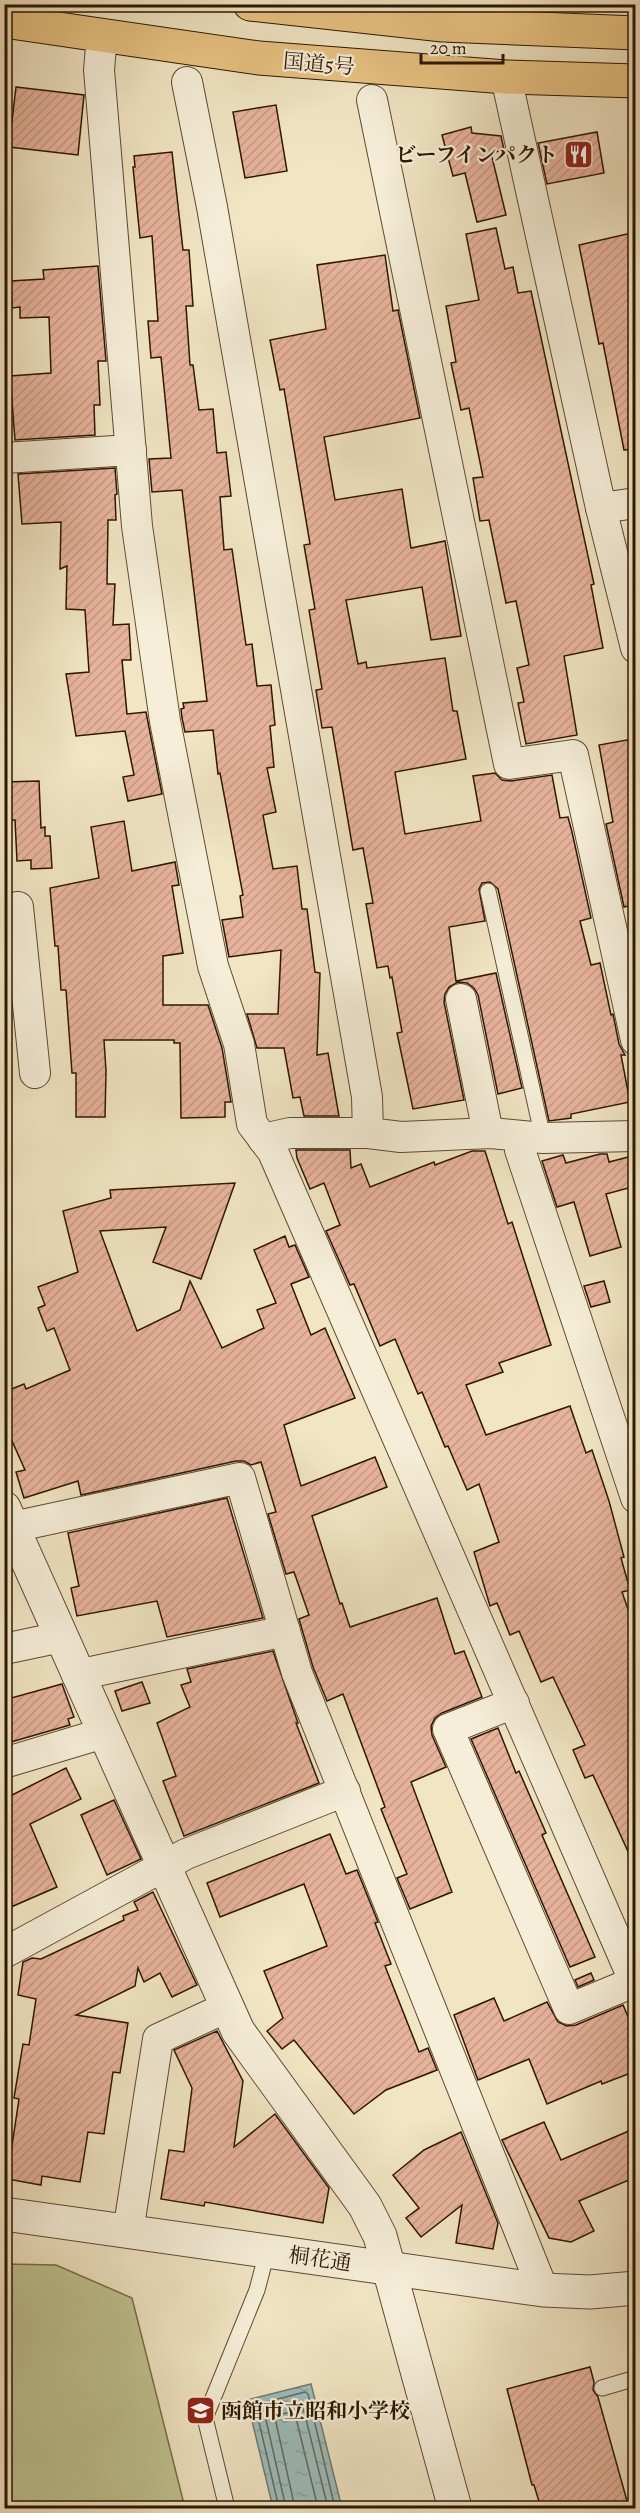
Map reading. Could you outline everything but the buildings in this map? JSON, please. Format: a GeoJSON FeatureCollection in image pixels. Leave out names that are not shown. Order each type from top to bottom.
{"type":"FeatureCollection","features":[{"type":"Feature","properties":{"kind":"highway"},"geometry":{"type":"LineString","coordinates":[[250,4],[444,15],[636,33]]}},
{"type":"Feature","properties":{"kind":"highway","name":"国道5号"},"geometry":{"type":"LineString","coordinates":[[4,21],[259,58],[506,77],[636,81]]}},
{"type":"Feature","properties":{"kind":"street"},"geometry":{"type":"LineString","coordinates":[[102,35],[99,70],[137,526],[165,721],[213,966],[239,1044],[252,1124],[273,1152],[514,1703],[635,1983],[569,2009],[448,1729],[514,1703]]}},
{"type":"Feature","properties":{"kind":"street"},"geometry":{"type":"LineString","coordinates":[[506,77],[601,508],[636,648]]}},
{"type":"Feature","properties":{"kind":"street"},"geometry":{"type":"LineString","coordinates":[[187,82],[214,218],[365,1085],[368,1133]]}},
{"type":"Feature","properties":{"kind":"street"},"geometry":{"type":"LineString","coordinates":[[372,100],[509,764],[573,755],[636,1040]]}},
{"type":"Feature","properties":{"kind":"street"},"geometry":{"type":"LineString","coordinates":[[4,458],[131,450]]}},
{"type":"Feature","properties":{"kind":"street"},"geometry":{"type":"LineString","coordinates":[[601,508],[636,503]]}},
{"type":"Feature","properties":{"kind":"street"},"geometry":{"type":"LineString","coordinates":[[18,907],[17,1022],[35,1073]]}},
{"type":"Feature","properties":{"kind":"street"},"geometry":{"type":"LineString","coordinates":[[461,999],[486,1123],[518,1136]]}},
{"type":"Feature","properties":{"kind":"street"},"geometry":{"type":"LineString","coordinates":[[263,1139],[291,1133],[368,1133],[401,1137],[636,1136]]}},
{"type":"Feature","properties":{"kind":"street"},"geometry":{"type":"LineString","coordinates":[[518,1136],[520,1150],[636,1498]]}},
{"type":"Feature","properties":{"kind":"street"},"geometry":{"type":"LineString","coordinates":[[455,2508],[380,2236],[365,2206],[238,2031],[77,1675],[9,1517],[240,1478],[297,1673],[543,2290]]}},
{"type":"Feature","properties":{"kind":"street"},"geometry":{"type":"LineString","coordinates":[[77,1675],[285,1631]]}},
{"type":"Feature","properties":{"kind":"street"},"geometry":{"type":"LineString","coordinates":[[4,1649],[61,1638]]}},
{"type":"Feature","properties":{"kind":"street"},"geometry":{"type":"LineString","coordinates":[[4,1762],[104,1732]]}},
{"type":"Feature","properties":{"kind":"street"},"geometry":{"type":"LineString","coordinates":[[4,1953],[186,1854],[345,1791]]}},
{"type":"Feature","properties":{"kind":"street"},"geometry":{"type":"LineString","coordinates":[[128,2232],[158,2039],[227,2007]]}},
{"type":"Feature","properties":{"kind":"street","name":"桐花通"},"geometry":{"type":"LineString","coordinates":[[4,2214],[543,2290],[590,2292],[636,2288]]}},
{"type":"Feature","properties":{"kind":"lane"},"geometry":{"type":"LineString","coordinates":[[488,891],[518,1136]]}},
{"type":"Feature","properties":{"kind":"lane"},"geometry":{"type":"LineString","coordinates":[[227,2508],[205,2418],[257,2290],[267,2252]]}},
{"type":"Feature","properties":{"kind":"lane"},"geometry":{"type":"LineString","coordinates":[[602,2388],[636,2378]]}},
{"type":"Feature","properties":{"kind":"green space"},"geometry":{"type":"Polygon","coordinates":[[[5,2264],[56,2265],[132,2298],[185,2508],[5,2508],[5,2264]]]}},
{"type":"Feature","properties":{"kind":"water"},"geometry":{"type":"Polygon","coordinates":[[[311,2384],[342,2508],[273,2508],[247,2400],[311,2384]]]}},
{"type":"Feature","properties":{"kind":"place","name":"ビーフインパクト"},"geometry":{"type":"Point","coordinates":[579,155]}},
{"type":"Feature","properties":{"kind":"place","name":"函館市立昭和小学校"},"geometry":{"type":"Point","coordinates":[200,2411]}}]}
